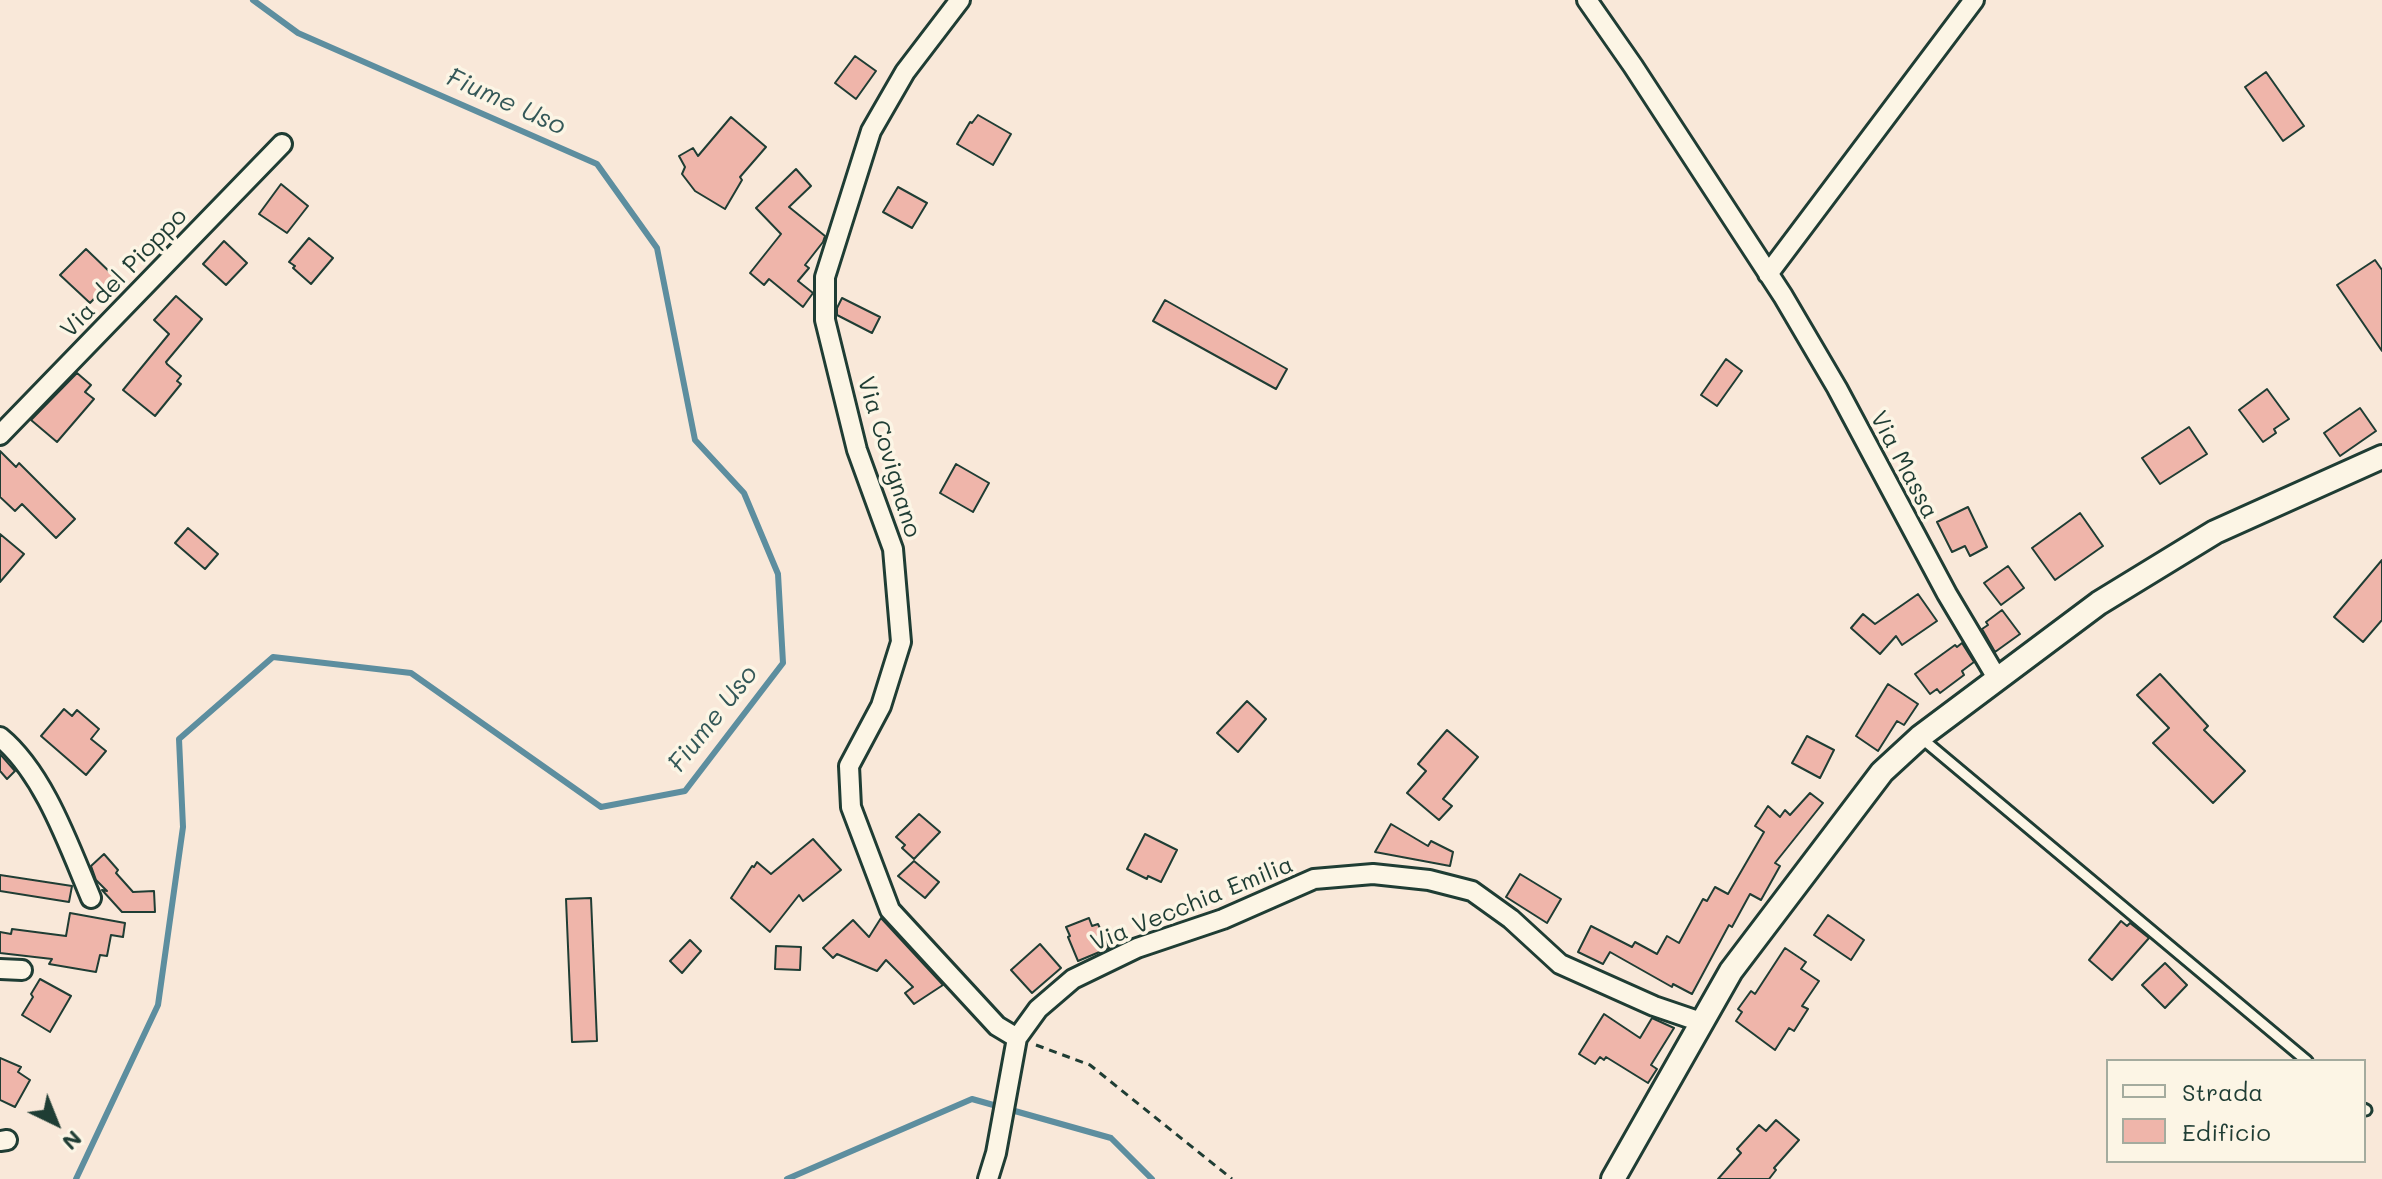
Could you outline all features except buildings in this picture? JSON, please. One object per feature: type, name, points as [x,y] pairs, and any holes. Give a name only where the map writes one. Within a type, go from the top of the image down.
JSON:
[{"type":"street","name":"Via Covignano","points":[[960,0],[905,72],[871,131],[825,277],[825,320],[857,450],[893,549],[901,642],[881,706],[849,766],[851,807],[890,910],[997,1026],[1017,1038]]},
{"type":"street","name":"Via Massa","points":[[1587,0],[1768,274],[1837,388],[1910,528],[1997,678]]},
{"type":"street","points":[[1768,274],[1974,0]]},
{"type":"street","name":"Via del Pioppo","points":[[0,435],[282,144]]},
{"type":"street","points":[[1613,1179],[1731,971],[1882,772],[1920,737],[2099,603],[2215,532],[2382,457]]},
{"type":"street","points":[[0,737],[10,745],[45,795],[91,898]]},
{"type":"street","name":"Via Vecchia Emilia","points":[[988,1179],[996,1153],[1017,1038],[1038,1009],[1073,979],[1137,948],[1223,919],[1314,879],[1373,874],[1429,880],[1472,891],[1511,919],[1560,964],[1654,1006],[1701,1022]]},
{"type":"street","points":[[0,969],[22,970]]},
{"type":"lane","points":[[1920,737],[2305,1059]]},
{"type":"path","points":[[1017,1038],[1090,1065],[1232,1179]]},
{"type":"waterway","name":"Fiume Uso","points":[[76,1179],[158,1005],[183,827],[179,739],[273,657],[411,673],[601,807],[685,791],[783,663],[778,574],[744,493],[695,440],[657,248],[597,164],[298,33],[253,0]]},
{"type":"waterway","name":"Fiume Uso","points":[[787,1179],[972,1099],[1111,1138],[1152,1179]]}]
